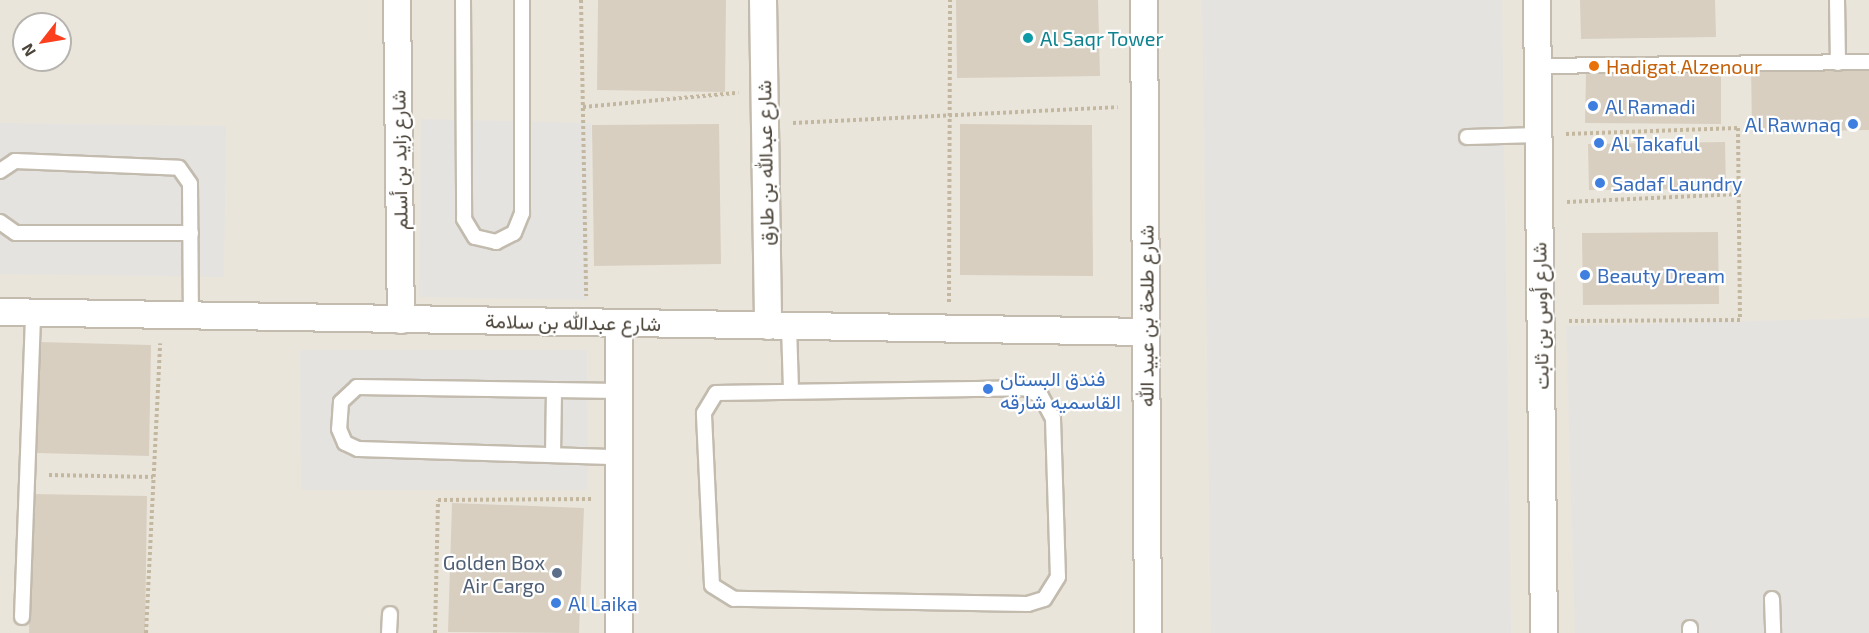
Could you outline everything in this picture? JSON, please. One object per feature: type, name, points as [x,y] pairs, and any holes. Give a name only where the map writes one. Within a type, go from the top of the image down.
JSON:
[{"type":"street","name":"شارع زايد بن أسلم","points":[[398,0],[401,320]]},
{"type":"street","name":"شارع عبدالله بن طارق","points":[[763,0],[765,124],[778,326]]},
{"type":"street","name":"شارع طلحة بن عبيد الله","points":[[1144,0],[1148,633]]},
{"type":"street","name":"شارع أوس بن ثابت","points":[[1537,0],[1544,633]]},
{"type":"street","name":"شارع عبدالله بن سلامة","points":[[0,312],[1146,332]]},
{"type":"street","points":[[619,323],[619,633]]},
{"type":"lane","points":[[463,0],[464,219],[475,237],[496,242],[514,233],[522,213],[522,0]]},
{"type":"lane","points":[[1837,0],[1838,63]]},
{"type":"lane","points":[[1538,66],[1869,63]]},
{"type":"lane","points":[[1467,137],[1539,135]]},
{"type":"lane","points":[[0,171],[15,161],[173,165],[190,184],[190,316]]},
{"type":"lane","points":[[0,222],[16,233],[190,233]]},
{"type":"lane","points":[[21,617],[33,313]]},
{"type":"lane","points":[[778,326],[791,390]]},
{"type":"lane","points":[[619,391],[357,387],[341,402],[339,429],[345,443],[358,448],[619,457]]},
{"type":"lane","points":[[1025,388],[1041,396],[1053,419],[1058,577],[1051,593],[1028,604],[735,599],[717,593],[709,577],[706,405],[724,391],[791,390],[1025,388]]},
{"type":"lane","points":[[553,456],[554,390]]},
{"type":"lane","points":[[1772,599],[1773,633]]},
{"type":"lane","points":[[389,633],[390,614]]},
{"type":"path","points":[[581,0],[586,322]]},
{"type":"path","points":[[948,329],[950,0]]},
{"type":"path","points":[[583,107],[764,91]]},
{"type":"path","points":[[765,124],[1145,105]]},
{"type":"path","points":[[1539,135],[1738,128],[1739,194],[1740,320],[1541,321]]},
{"type":"path","points":[[1539,203],[1739,194]]},
{"type":"path","points":[[146,633],[161,315]]},
{"type":"path","points":[[27,474],[153,477]]},
{"type":"path","points":[[435,633],[438,500],[619,499]]},
{"type":"shaded area","points":[[0,0],[1869,0],[1869,633],[0,633]]},
{"type":"shaded area","points":[[1202,0],[1502,0],[1511,633],[1211,633]]},
{"type":"shaded area","points":[[421,119],[591,123],[588,300],[419,297]]},
{"type":"shaded area","points":[[0,123],[226,126],[224,277],[0,274]]},
{"type":"shaded area","points":[[1869,318],[1869,633],[1575,633],[1566,326]]},
{"type":"shaded area","points":[[300,350],[587,350],[588,490],[301,490]]},
{"type":"building","points":[[598,0],[726,0],[725,92],[597,90]]},
{"type":"building","name":"Al Saqr Tower","points":[[956,0],[1098,0],[1100,76],[957,78]]},
{"type":"building","points":[[1580,0],[1715,0],[1716,37],[1581,39]]},
{"type":"building","points":[[1869,65],[1869,130],[1752,132],[1751,67]]},
{"type":"building","points":[[1586,72],[1721,73],[1721,124],[1585,123]]},
{"type":"building","points":[[719,124],[721,264],[594,266],[592,125]]},
{"type":"building","points":[[960,124],[1092,125],[1093,276],[960,275]]},
{"type":"building","points":[[1725,142],[1726,189],[1589,190],[1588,144]]},
{"type":"building","points":[[1718,232],[1719,304],[1583,305],[1582,233]]},
{"type":"building","points":[[39,342],[151,345],[149,456],[37,453]]},
{"type":"building","points":[[32,494],[147,496],[145,633],[29,633]]},
{"type":"building","points":[[452,503],[584,508],[579,633],[448,632]]},
{"type":"place","name":"Al Saqr Tower","points":[[1028,38]]},
{"type":"place","name":"Hadigat Alzenour","points":[[1594,66]]},
{"type":"place","name":"Al Ramadi","points":[[1593,106]]},
{"type":"place","name":"Al Rawnaq","points":[[1853,124]]},
{"type":"place","name":"Al Takaful","points":[[1599,143]]},
{"type":"place","name":"Sadaf Laundry","points":[[1600,183]]},
{"type":"place","name":"Beauty Dream","points":[[1585,275]]},
{"type":"place","name":"فندق البستان القاسميه شارقه","points":[[988,389]]},
{"type":"place","name":"Golden Box Air Cargo","points":[[557,573]]},
{"type":"place","name":"Al Laika","points":[[556,603]]}]
